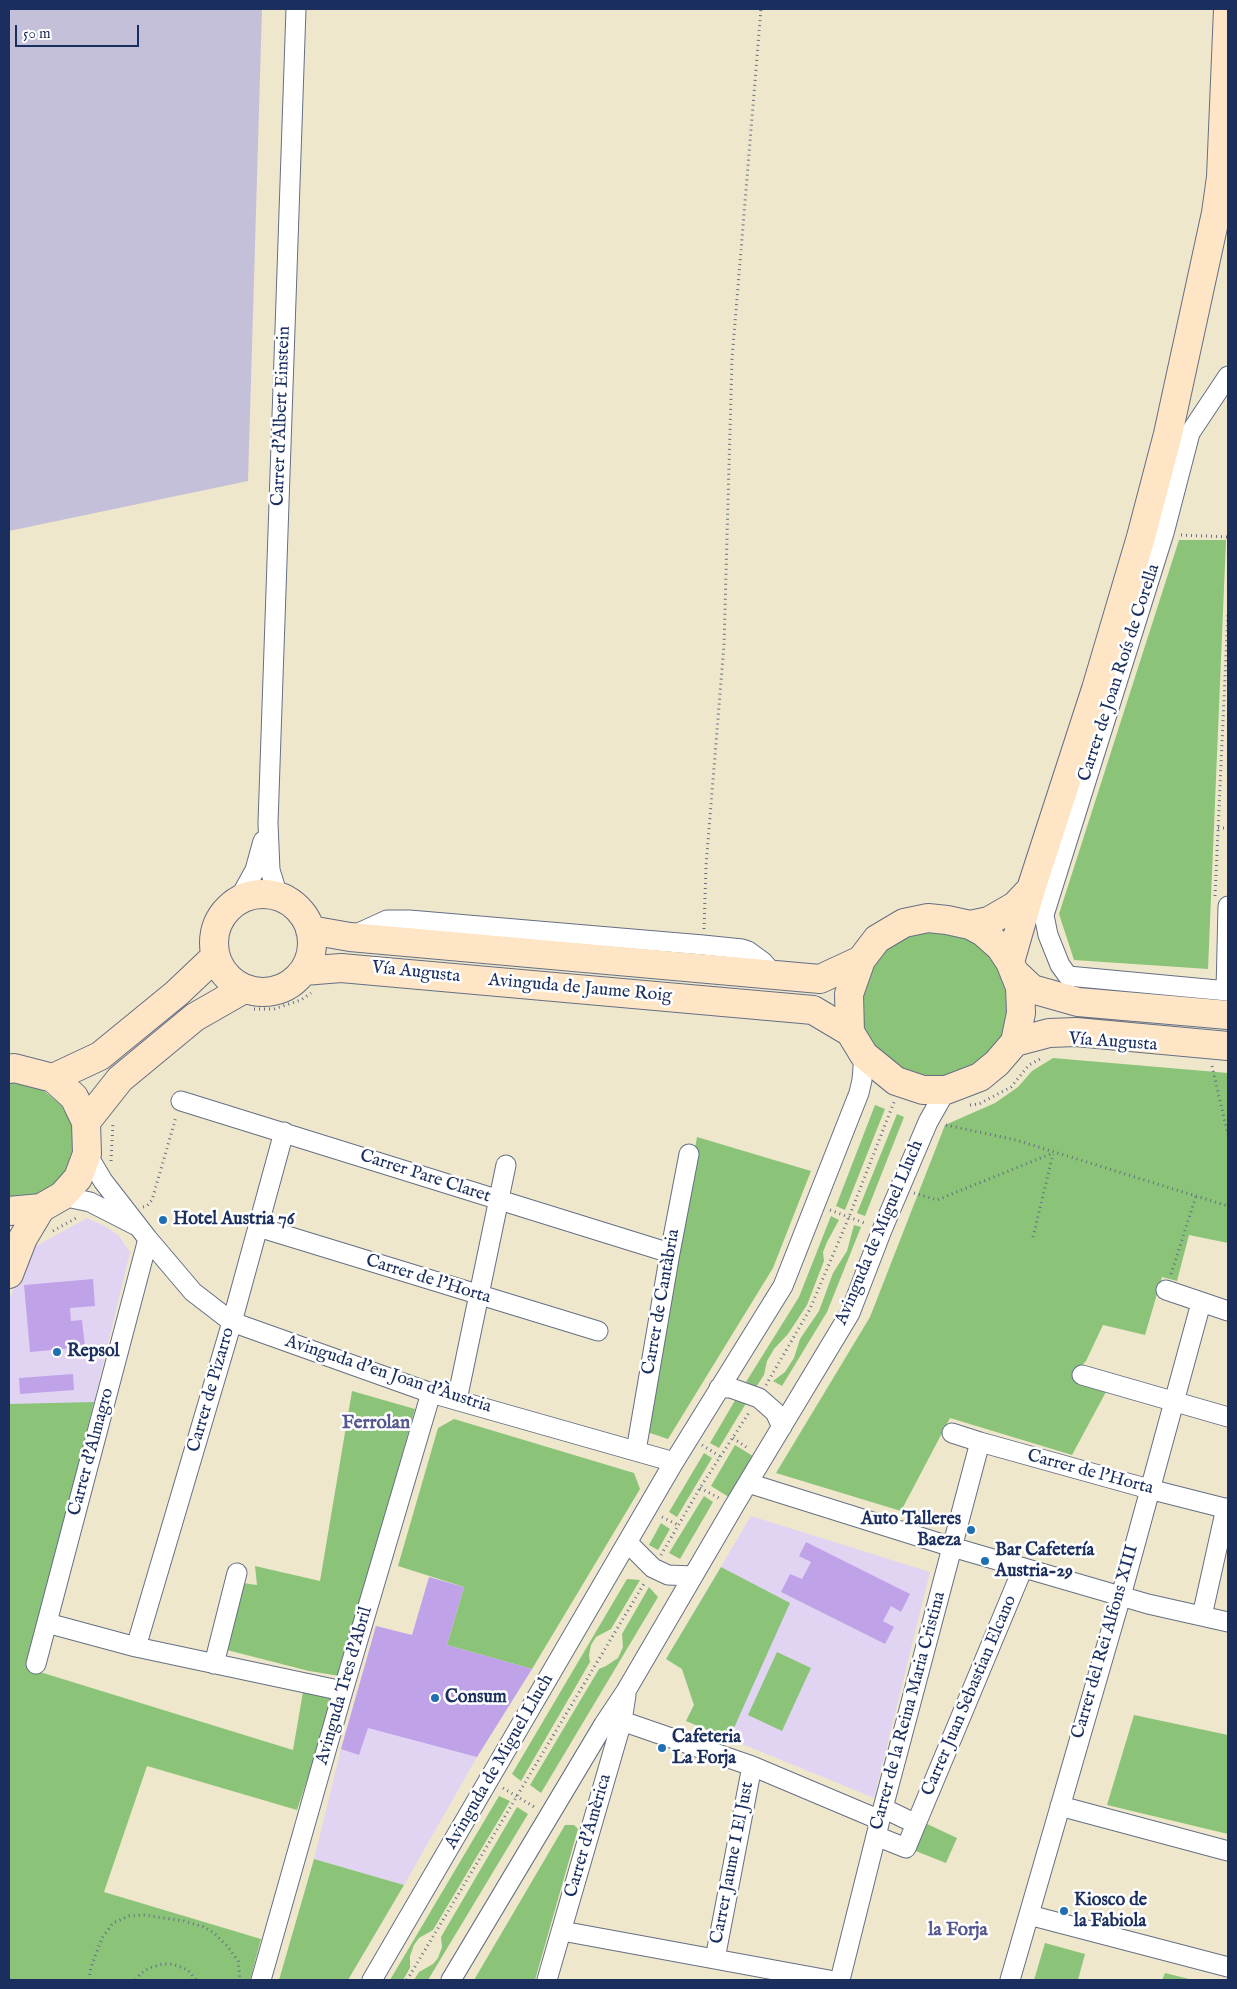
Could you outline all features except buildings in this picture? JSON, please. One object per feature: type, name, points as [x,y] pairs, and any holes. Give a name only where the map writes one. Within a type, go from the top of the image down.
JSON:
[{"type":"main road","points":[[1227,999],[1078,1002],[1032,990],[1012,967],[1000,948],[983,932],[970,925],[928,918],[904,923],[877,940],[862,960],[849,994],[857,1044],[896,1081],[923,1090],[946,1090],[980,1077],[997,1063],[1015,1042],[1020,1004],[1020,987],[1012,967],[1031,889],[1099,680],[1142,537],[1168,434],[1216,213],[1221,177],[1228,9]]},
{"type":"main road","points":[[970,925],[989,920],[1015,906],[1031,889]]},
{"type":"main road","points":[[86,1122],[120,1079],[195,1016],[309,981],[312,951],[310,930],[298,909],[278,896],[258,894],[239,899],[223,914],[214,935],[215,957],[226,977],[246,999]]},
{"type":"main road","name":"Avinguda de Jaume Roig","points":[[310,930],[350,937],[820,979],[862,960]]},
{"type":"main road","points":[[53,1078],[100,1056],[176,993],[215,957]]},
{"type":"main road","name":"Avinguda de Jaume Roig","points":[[309,981],[341,968],[813,1010],[857,1044]]},
{"type":"main road","points":[[1015,1042],[1049,1033],[1076,1032],[1220,1058]]},
{"type":"main road","points":[[9,1274],[23,1238],[52,1202],[78,1178],[87,1154],[86,1122],[74,1097],[53,1078],[10,1067]]},
{"type":"main road","points":[[9,1212],[52,1202]]},
{"type":"street","name":"Carrer d'Albert Einstein","points":[[278,896],[270,870],[268,823],[296,9]]},
{"type":"street","name":"Carrer de Joan Roís de Corella","points":[[1227,999],[1068,976],[1060,965],[1048,935],[1044,915],[1164,533],[1190,432],[1228,376]]},
{"type":"street","name":"Carrer d'Albert Einstein","points":[[239,899],[255,870],[268,823]]},
{"type":"street","points":[[1221,906],[1227,999]]},
{"type":"street","points":[[350,937],[387,920],[408,920],[703,945],[748,951],[763,962],[774,975]]},
{"type":"street","name":"Avinguda de Miguel Lluch","points":[[372,1980],[674,1462],[783,1286],[859,1093],[862,1080],[857,1044]]},
{"type":"street","name":"Avinguda de Miguel Lluch","points":[[626,1691],[850,1313],[899,1189],[928,1122],[946,1090]]},
{"type":"street","name":"Carrer Pare Claret","points":[[181,1101],[670,1253]]},
{"type":"street","name":"Carrer de Pizarro","points":[[136,1647],[232,1322],[284,1132]]},
{"type":"street","name":"Avinguda d'en Joan d'Àustria","points":[[87,1154],[104,1181],[143,1233],[193,1292],[232,1322],[457,1400],[674,1462]]},
{"type":"street","name":"Carrer de Cantàbria","points":[[636,1451],[689,1154]]},
{"type":"street","points":[[457,1400],[506,1165]]},
{"type":"street","name":"Avinguda d'en Joan d'Àustria","points":[[52,1202],[90,1202],[143,1233]]},
{"type":"street","name":"Carrer de l'Horta","points":[[258,1227],[598,1331]]},
{"type":"street","name":"Carrer d'Almagro","points":[[36,1664],[143,1233]]},
{"type":"street","points":[[1166,1290],[1228,1311]]},
{"type":"street","name":"Carrer del Rei Alfons XIII","points":[[1010,1980],[1121,1596],[1201,1303]]},
{"type":"street","points":[[1082,1375],[1228,1417]]},
{"type":"street","points":[[719,1388],[731,1388],[759,1398],[775,1412],[782,1427]]},
{"type":"street","name":"Avinguda Tres d'Abril","points":[[262,1980],[343,1691],[432,1392]]},
{"type":"street","name":"Carrer de l'Horta","points":[[952,1433],[1149,1489],[1227,1509]]},
{"type":"street","name":"Carrer de la Reina Maria Cristina","points":[[840,1980],[980,1442]]},
{"type":"street","points":[[748,1483],[1023,1568],[1121,1596],[1228,1622]]},
{"type":"street","points":[[1202,1616],[1227,1509]]},
{"type":"street","points":[[628,1543],[653,1568],[668,1575],[693,1576]]},
{"type":"street","name":"Carrer Juan Sebastian Elcano","points":[[880,1821],[906,1848],[1023,1568]]},
{"type":"street","points":[[214,1664],[238,1573]]},
{"type":"street","points":[[47,1622],[136,1647],[343,1691]]},
{"type":"street","name":"Carrer d'Amèrica","points":[[547,1980],[562,1931],[613,1722],[626,1691]]},
{"type":"street","points":[[451,1980],[613,1722],[752,1766],[880,1821],[916,1824]]},
{"type":"street","name":"Carrer Jaume I El Just","points":[[715,1959],[752,1766]]},
{"type":"street","points":[[1060,1806],[1228,1850]]},
{"type":"street","points":[[1029,1915],[1228,1967]]},
{"type":"street","points":[[562,1931],[829,1980]]},
{"type":"path","points":[[703,945],[706,866],[724,646],[732,359],[761,9]]},
{"type":"path","points":[[1175,535],[1228,537]]},
{"type":"path","points":[[1221,906],[1218,828],[1228,612]]},
{"type":"path","points":[[1218,828],[1228,828]]},
{"type":"path","points":[[246,999],[274,1009],[301,1000],[309,981]]},
{"type":"path","name":"Vía Augusta","points":[[969,1105],[979,1104],[1010,1087],[1030,1065],[1044,1056]]},
{"type":"path","points":[[1220,1058],[1228,1135]]},
{"type":"path","points":[[888,1098],[901,1104]]},
{"type":"path","points":[[140,1207],[147,1206],[152,1200],[181,1101]]},
{"type":"path","points":[[407,1980],[700,1488],[759,1398],[810,1308],[849,1217],[894,1102]]},
{"type":"path","points":[[104,1181],[110,1170],[114,1140],[113,1122]]},
{"type":"path","points":[[928,1122],[1016,1140],[1228,1206]]},
{"type":"path","points":[[899,1189],[937,1200],[1053,1153]]},
{"type":"path","points":[[1033,1237],[1053,1153]]},
{"type":"path","points":[[1166,1290],[1196,1196]]},
{"type":"path","points":[[23,1238],[41,1238],[82,1215],[90,1202]]},
{"type":"path","points":[[816,1204],[882,1230]]},
{"type":"path","points":[[500,1786],[537,1808]]},
{"type":"path","points":[[88,1980],[102,1938],[113,1923],[129,1916],[144,1916],[184,1921],[204,1927],[214,1933],[228,1947],[238,1961],[240,1980]]},
{"type":"path","points":[[136,1980],[140,1974],[149,1968],[162,1964],[173,1964],[188,1970],[196,1980]]},
{"type":"shaded area","points":[[9,9],[262,9],[248,481],[9,531]]},
{"type":"shaded area","name":"Repsol","points":[[87,1218],[105,1226],[119,1236],[130,1252],[94,1402],[9,1406],[9,1301],[27,1251]]},
{"type":"shaded area","points":[[751,1516],[930,1572],[874,1798],[686,1721],[694,1705],[682,1669],[666,1659]]},
{"type":"shaded area","points":[[376,1626],[532,1669],[477,1757],[404,1885],[314,1859],[341,1749]]},
{"type":"green space","points":[[1179,540],[1226,540],[1208,969],[1074,960],[1059,914]]},
{"type":"green space","points":[[935,930],[963,936],[987,952],[1003,976],[1009,1004],[1003,1032],[987,1056],[963,1072],[935,1078],[907,1072],[883,1056],[867,1032],[861,1004],[867,976],[883,952],[907,936]]},
{"type":"green space","points":[[1053,1058],[1228,1073],[1228,1243],[1189,1235],[1177,1281],[1162,1277],[1145,1335],[1103,1325],[1086,1361],[1072,1377],[1107,1390],[1072,1455],[950,1418],[901,1511],[776,1473],[870,1317],[945,1125],[995,1103],[1018,1087],[1032,1071]]},
{"type":"green space","points":[[9,1083],[25,1083],[44,1091],[61,1105],[71,1123],[75,1143],[72,1162],[63,1179],[50,1193],[9,1205]]},
{"type":"green space","points":[[875,1105],[885,1109],[845,1210],[836,1206]]},
{"type":"green space","points":[[897,1114],[904,1117],[865,1216],[857,1213]]},
{"type":"green space","points":[[697,1137],[811,1171],[773,1268],[668,1439],[647,1432]]},
{"type":"green space","points":[[831,1216],[839,1220],[823,1252],[824,1261],[807,1305],[788,1334],[774,1349],[767,1361],[764,1375],[756,1387],[746,1382],[799,1297]]},
{"type":"green space","points":[[854,1225],[861,1227],[827,1312],[782,1386],[773,1381],[785,1372],[794,1358],[800,1339],[819,1311],[833,1273],[847,1251]]},
{"type":"green space","points":[[352,1391],[415,1409],[340,1676],[309,1671],[227,1650],[243,1583],[257,1585],[255,1566],[320,1581]]},
{"type":"green space","points":[[737,1397],[748,1400],[719,1448],[710,1443]]},
{"type":"green space","points":[[94,1402],[27,1668],[293,1750],[303,1692],[335,1697],[297,1810],[147,1766],[104,1892],[261,1939],[250,1980],[9,1979],[9,1404]]},
{"type":"green space","points":[[454,1419],[634,1473],[640,1489],[532,1669],[447,1645],[464,1587],[398,1566],[438,1428]]},
{"type":"green space","points":[[735,1445],[756,1458],[732,1499],[711,1486]]},
{"type":"green space","points":[[704,1453],[712,1458],[677,1517],[669,1512]]},
{"type":"green space","points":[[704,1496],[713,1502],[680,1559],[669,1553]]},
{"type":"green space","points":[[661,1523],[670,1529],[658,1550],[649,1545]]},
{"type":"green space","points":[[721,1567],[790,1603],[729,1739],[686,1721],[694,1705],[682,1669],[666,1659]]},
{"type":"green space","points":[[627,1579],[640,1580],[611,1629],[596,1637],[591,1645],[590,1662],[521,1781],[512,1774]]},
{"type":"green space","points":[[649,1587],[658,1597],[541,1793],[530,1785],[599,1669],[618,1658],[623,1647],[622,1634]]},
{"type":"green space","points":[[777,1652],[811,1668],[782,1731],[748,1715]]},
{"type":"green space","points":[[1134,1715],[1228,1735],[1228,1834],[1107,1805]]},
{"type":"green space","points":[[499,1796],[510,1801],[433,1930],[419,1938],[414,1945],[410,1956],[410,1968],[403,1980],[390,1980]]},
{"type":"green space","points":[[517,1807],[528,1814],[428,1980],[414,1980],[419,1972],[433,1964],[438,1958],[442,1947],[441,1937]]},
{"type":"green space","points":[[925,1823],[957,1838],[946,1863],[913,1850]]},
{"type":"green space","points":[[565,1825],[574,1825],[578,1829],[535,1980],[474,1980]]},
{"type":"green space","points":[[314,1859],[404,1885],[348,1980],[279,1980]]},
{"type":"green space","points":[[1045,1943],[1085,1954],[1078,1980],[1034,1980]]},
{"type":"green space","points":[[1165,1973],[1193,1980],[1162,1980]]},
{"type":"place","name":"Hotel Austria 76","points":[[163,1220]]},
{"type":"place","name":"Repsol","points":[[57,1352]]},
{"type":"place","name":"Auto Talleres Baeza","points":[[971,1530]]},
{"type":"place","name":"Bar Cafetería Austria-29","points":[[985,1561]]},
{"type":"place","name":"Consum","points":[[435,1698]]},
{"type":"place","name":"Cafeteria La Forja","points":[[662,1748]]},
{"type":"place","name":"Kiosco de la Fabiola","points":[[1064,1911]]},
{"type":"district","name":"Ferrolan","points":[[376,1424]]},
{"type":"district","name":"la Forja","points":[[958,1931]]}]
